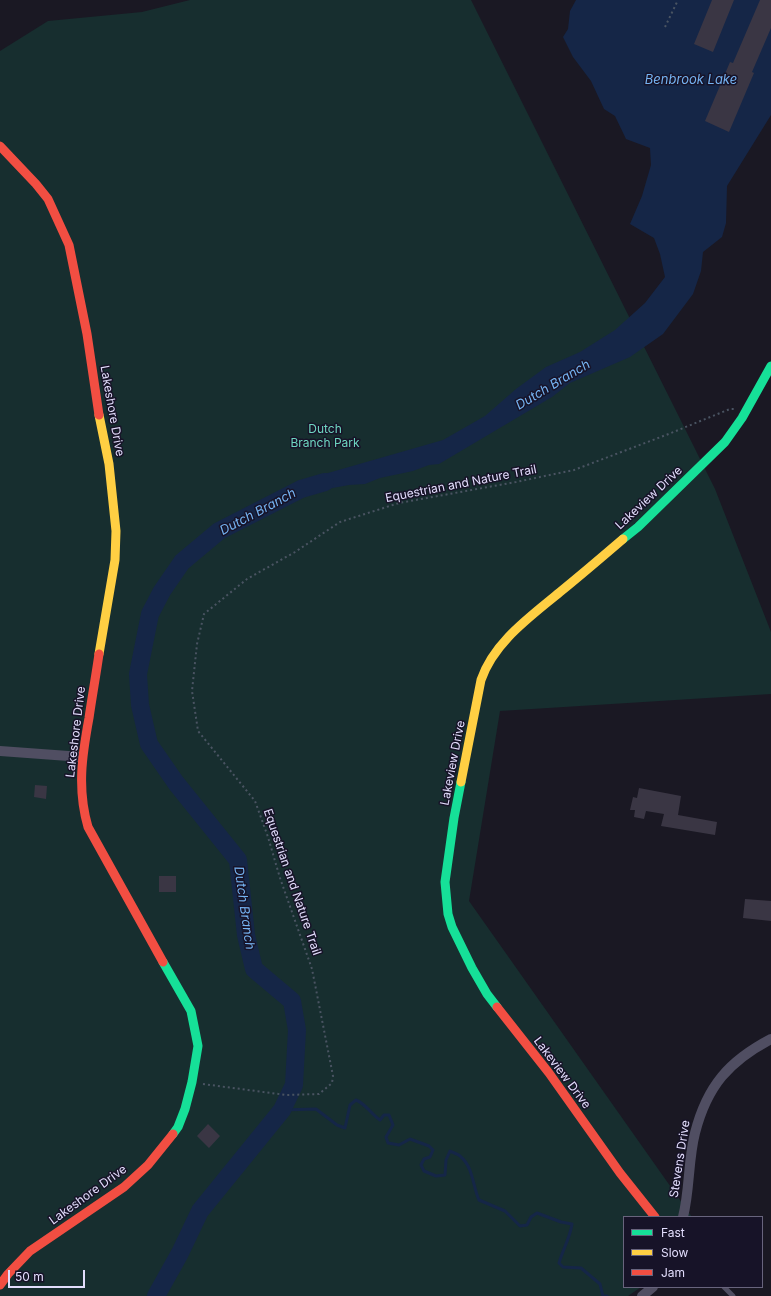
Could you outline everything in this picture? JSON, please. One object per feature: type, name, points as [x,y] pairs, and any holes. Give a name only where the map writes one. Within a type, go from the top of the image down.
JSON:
[{"type":"street","name":"Lakeshore Drive","points":[[0,146],[48,199],[69,245],[87,334],[97,405],[109,464],[116,531],[115,560],[82,756],[81,798],[83,810],[88,827],[191,1011],[198,1046],[192,1082],[185,1109],[178,1127],[148,1165],[124,1187],[30,1251],[8,1274],[0,1285]]},
{"type":"street","name":"Lakeview Drive","points":[[654,1216],[620,1173],[549,1073],[487,994],[472,968],[452,927],[448,914],[445,882],[454,818],[481,680],[485,668],[494,654],[518,626],[638,527],[724,442],[746,411],[771,366]]},
{"type":"street","points":[[0,751],[82,756]]},
{"type":"street","name":"Stevens Drive","points":[[683,1216],[695,1133],[705,1102],[715,1084],[739,1060],[752,1049],[771,1040]]},
{"type":"street","points":[[642,1296],[652,1288]]},
{"type":"lane","points":[[725,1288],[733,1296]]},
{"type":"path","points":[[665,28],[678,0]]},
{"type":"path","name":"Equestrian and Nature Trail","points":[[192,1082],[286,1095],[319,1094],[332,1083],[333,1076],[312,969],[255,801],[198,731],[192,692],[197,644],[204,614],[247,579],[295,552],[340,522],[399,503],[574,470],[730,409],[746,411]]},
{"type":"green space","name":"Dutch Branch Park","points":[[190,0],[471,0],[715,489],[771,632],[771,694],[500,711],[469,901],[691,1216],[623,1216],[623,1288],[640,1288],[628,1296],[0,1296],[0,51],[48,21],[142,12]]},
{"type":"water","name":"Benbrook Lake","points":[[576,0],[771,0],[771,115],[727,186],[726,223],[722,237],[703,252],[701,271],[693,294],[663,334],[630,357],[570,383],[552,397],[439,464],[429,465],[413,471],[380,478],[365,484],[349,485],[311,492],[301,489],[301,482],[321,475],[443,440],[485,416],[516,389],[546,367],[580,352],[615,330],[645,303],[665,277],[660,254],[654,238],[630,224],[642,196],[651,165],[650,148],[626,139],[615,116],[604,109],[591,81],[573,57],[563,37],[568,29],[570,11]]},
{"type":"building","points":[[712,0],[734,0],[713,52],[694,44]]},
{"type":"building","points":[[760,0],[771,0],[771,28],[729,132],[705,121],[730,62],[733,63]]},
{"type":"building","points":[[35,785],[47,786],[46,799],[34,797]]},
{"type":"building","points":[[639,788],[681,796],[678,815],[717,822],[715,835],[661,826],[664,814],[646,811],[644,819],[634,817],[635,810],[630,810],[633,797],[637,798]]},
{"type":"building","points":[[159,876],[176,876],[176,892],[159,892]]},
{"type":"building","points":[[745,899],[771,901],[771,921],[743,918]]},
{"type":"building","points":[[208,1124],[220,1136],[209,1148],[197,1136]]},
{"type":"waterway","name":"Dutch Branch","points":[[156,1296],[180,1253],[200,1211],[282,1110],[294,1085],[297,1030],[292,1001],[254,969],[246,935],[238,860],[176,783],[149,744],[140,705],[138,674],[150,614],[162,591],[182,562],[219,531],[301,489],[325,482]]},
{"type":"waterway","points":[[282,1110],[316,1109],[337,1125],[345,1128],[350,1105],[356,1100],[363,1104],[380,1120],[384,1115],[389,1115],[393,1125],[386,1137],[388,1143],[399,1145],[410,1139],[429,1146],[433,1150],[430,1157],[424,1159],[421,1165],[424,1171],[436,1176],[445,1175],[446,1160],[450,1151],[460,1156],[468,1166],[479,1200],[505,1211],[520,1226],[527,1225],[531,1217],[537,1213],[561,1222],[572,1224],[570,1234],[559,1263],[563,1267],[581,1268],[600,1284],[603,1296],[607,1296]]},
{"type":"traffic: fast","points":[[623,539],[638,527],[725,442],[742,418],[771,366]]},
{"type":"traffic: fast","points":[[461,782],[454,818],[445,882],[448,914],[452,927],[472,968],[487,994],[497,1007]]},
{"type":"traffic: fast","points":[[163,962],[191,1011],[198,1046],[192,1082],[185,1109],[178,1127],[173,1134]]},
{"type":"traffic: slow","points":[[99,415],[109,464],[116,531],[115,560],[99,654]]},
{"type":"traffic: slow","points":[[461,782],[481,680],[487,666],[514,631],[623,539]]},
{"type":"traffic: jam","points":[[0,146],[48,199],[69,245],[87,334],[99,415]]},
{"type":"traffic: jam","points":[[99,654],[84,746],[82,786],[85,813],[88,827],[163,962]]},
{"type":"traffic: jam","points":[[497,1007],[549,1073],[620,1173],[654,1216]]},
{"type":"traffic: jam","points":[[0,1285],[8,1274],[30,1251],[124,1187],[148,1165],[173,1134]]}]
